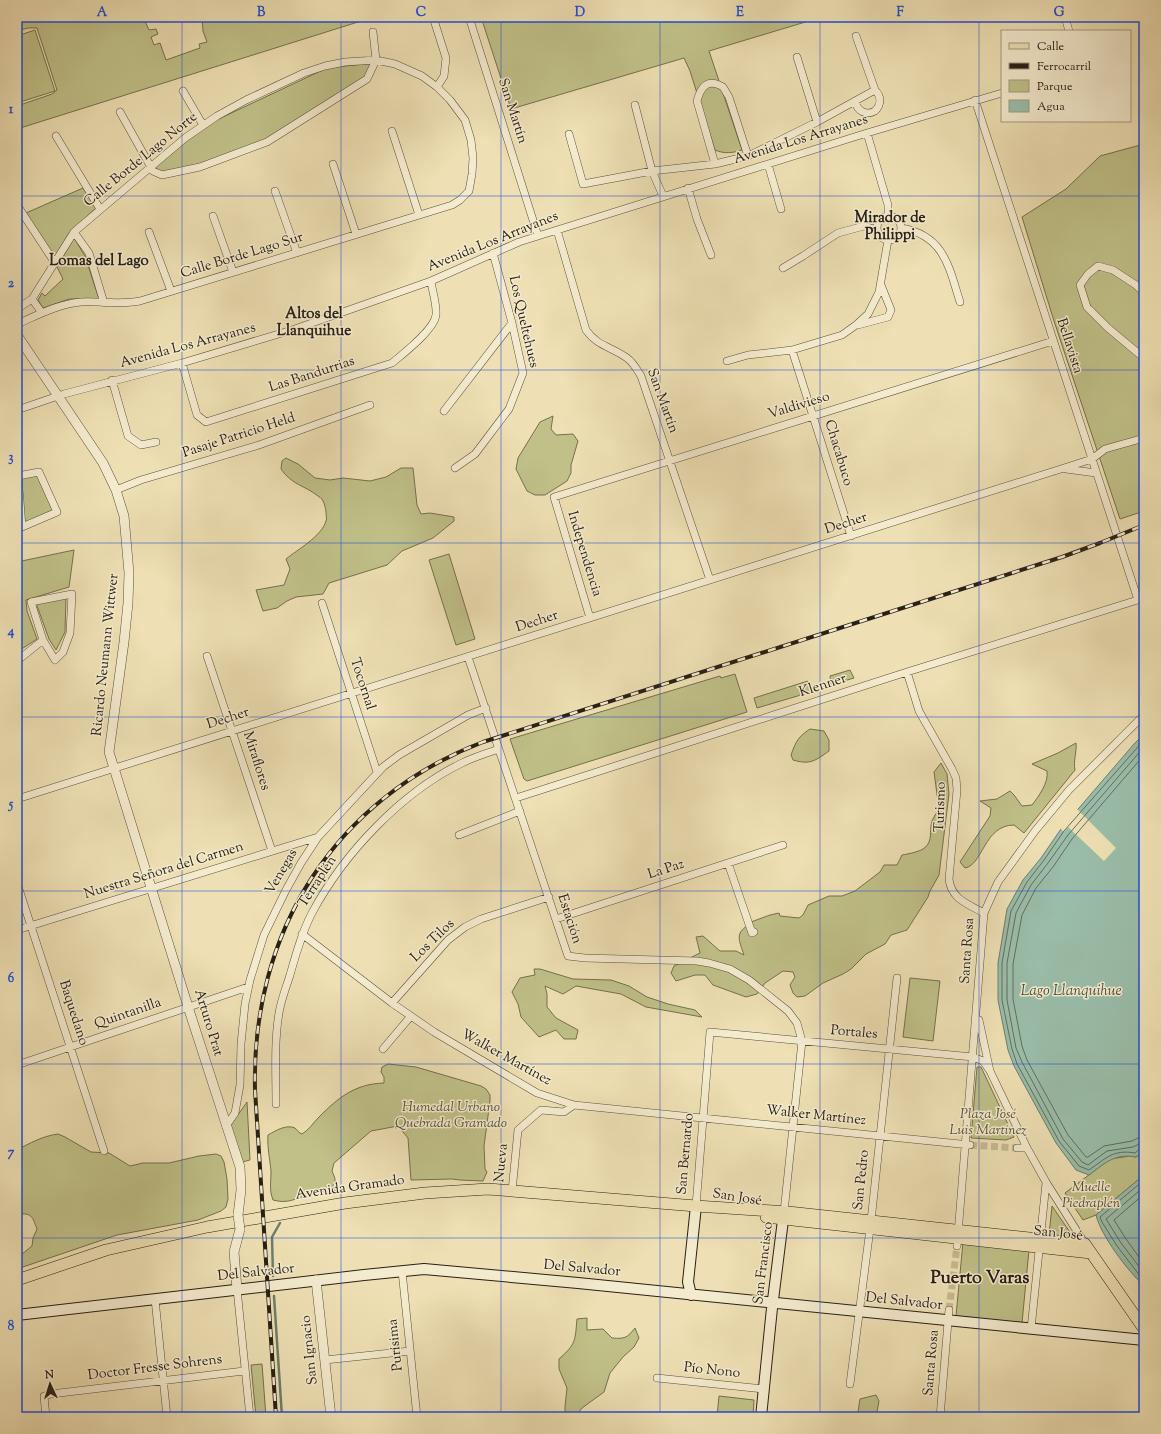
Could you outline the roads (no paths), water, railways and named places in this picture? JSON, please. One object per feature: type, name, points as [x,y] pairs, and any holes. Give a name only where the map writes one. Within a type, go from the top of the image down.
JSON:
[{"type":"main road","name":"Avenida Gramado","points":[[17,1280],[106,1250],[136,1242],[223,1224],[331,1205],[403,1196],[488,1189],[696,1206]]},
{"type":"main road","name":"San José","points":[[696,1206],[870,1225],[957,1238],[1040,1243],[1088,1248]]},
{"type":"main road","name":"San Bernardo","points":[[692,1294],[688,1287],[688,1278],[696,1206]]},
{"type":"main road","name":"San Francisco","points":[[761,1417],[784,1216]]},
{"type":"main road","points":[[1088,1248],[1144,1329]]},
{"type":"main road","name":"Del Salvador","points":[[17,1315],[156,1298],[424,1269],[578,1282],[860,1312],[949,1315],[1031,1329],[1144,1340]]},
{"type":"main road","points":[[673,1292],[680,1290],[688,1278]]},
{"type":"street","points":[[433,17],[446,58],[444,76],[437,87]]},
{"type":"street","name":"San Martín","points":[[469,17],[538,236]]},
{"type":"street","points":[[1065,17],[1069,30]]},
{"type":"street","points":[[120,112],[153,171],[162,175],[200,167],[267,142],[367,79],[376,60],[372,32]]},
{"type":"street","points":[[855,101],[860,111],[868,113],[875,111],[880,102],[856,36]]},
{"type":"street","points":[[797,57],[817,122]]},
{"type":"street","name":"Calle Borde Lago Norte","points":[[17,310],[32,299],[74,232],[167,152],[203,125],[246,100],[315,69],[340,63],[376,60],[409,69],[437,87],[465,120],[473,158],[469,191]]},
{"type":"street","points":[[715,164],[697,101],[700,90],[706,85],[713,83],[723,87],[729,97],[748,156]]},
{"type":"street","points":[[569,134],[583,184],[652,171],[715,164],[748,156],[817,122],[875,90]]},
{"type":"street","points":[[183,91],[203,125]]},
{"type":"street","name":"Avenida Los Arrayanes","points":[[17,410],[112,380],[182,363],[292,330],[431,280],[493,253],[538,236],[867,132],[1001,92]]},
{"type":"street","name":"Bellavista","points":[[975,100],[1096,473],[1141,599]]},
{"type":"street","points":[[635,105],[652,171],[663,196]]},
{"type":"street","points":[[392,131],[419,215]]},
{"type":"street","points":[[867,132],[888,205],[888,216]]},
{"type":"street","points":[[56,136],[100,209]]},
{"type":"street","points":[[333,164],[356,234]]},
{"type":"street","points":[[768,164],[781,209]]},
{"type":"street","points":[[688,188],[697,219],[711,255]]},
{"type":"street","points":[[275,191],[297,252]]},
{"type":"street","name":"Calle Borde Lago Sur","points":[[17,324],[42,313],[69,304],[87,302],[131,303],[456,203],[469,191]]},
{"type":"street","points":[[17,205],[55,263]]},
{"type":"street","points":[[213,216],[233,272]]},
{"type":"street","points":[[888,216],[892,216],[899,220],[901,228],[900,233],[893,240],[888,240],[879,236],[877,230],[878,222],[884,217],[888,216]]},
{"type":"street","points":[[783,268],[838,233],[864,226],[877,230]]},
{"type":"street","points":[[901,228],[921,234],[938,246],[950,267],[960,302]]},
{"type":"street","name":"San Martín","points":[[557,230],[586,330],[590,336],[602,345],[628,358],[634,364],[641,376],[710,580]]},
{"type":"street","points":[[74,232],[89,253],[104,303]]},
{"type":"street","points":[[150,232],[171,291]]},
{"type":"street","points":[[727,361],[748,355],[792,350],[842,335],[856,325],[872,307],[881,284],[888,240]]},
{"type":"street","name":"Los Queltehues","points":[[455,468],[475,454],[510,409],[523,373],[512,323],[493,253]]},
{"type":"street","points":[[1144,293],[1136,285],[1113,270],[1098,266],[1088,274],[1080,285],[1087,307],[1108,328],[1144,358]]},
{"type":"street","name":"Las Bandurrias","points":[[182,363],[197,415],[206,422],[392,363],[404,353],[432,324],[436,315],[431,280]]},
{"type":"street","points":[[856,325],[888,317],[890,310],[881,284]]},
{"type":"street","points":[[32,299],[42,313]]},
{"type":"street","points":[[444,411],[512,323]]},
{"type":"street","name":"Ricardo Neumann Wittwer","points":[[17,335],[103,463],[116,490],[124,516],[129,573],[124,642],[109,752],[114,769]]},
{"type":"street","name":"Valdivieso","points":[[554,497],[1053,341]]},
{"type":"street","name":"Chacabuco","points":[[792,350],[851,536]]},
{"type":"street","points":[[112,380],[128,436],[141,445],[156,442]]},
{"type":"street","name":"Pasaje Patricio Held","points":[[116,490],[141,480],[259,445],[370,405]]},
{"type":"street","name":"Decher","points":[[17,799],[1064,468],[1092,459],[1105,448],[1144,438]]},
{"type":"street","name":"Decher","points":[[1064,468],[1096,473]]},
{"type":"street","points":[[39,472],[57,512],[22,527],[18,476],[39,472]]},
{"type":"street","name":"Independencia","points":[[554,497],[590,618]]},
{"type":"street","points":[[72,594],[70,633],[63,652],[55,660],[43,640],[31,602],[72,594]]},
{"type":"street","name":"Klenner","points":[[516,798],[907,672],[1141,599]]},
{"type":"street","name":"Tocornal","points":[[322,603],[378,772]]},
{"type":"street","points":[[17,661],[43,640]]},
{"type":"street","name":"Miraflores","points":[[207,656],[272,851]]},
{"type":"street","name":"Estación","points":[[468,657],[568,956],[586,958],[697,961],[709,962],[730,969],[749,980],[788,1011],[797,1023],[802,1041]]},
{"type":"street","name":"Turismo","points":[[907,672],[920,711],[956,778],[957,790],[949,879],[951,887],[958,898],[984,913]]},
{"type":"street","name":"Venegas","points":[[226,1126],[235,1113],[240,1085],[241,1044],[248,987],[258,952],[264,935],[290,883],[318,837],[378,772],[399,755],[468,715],[486,708]]},
{"type":"street","name":"Santa Rosa","points":[[957,1238],[968,1145],[972,1057],[984,913],[998,882],[1035,831],[1069,790],[1144,715]]},
{"type":"street","name":"Terraplén","points":[[276,1104],[276,1040],[279,1013],[302,934],[313,912],[334,878],[367,836],[402,803],[434,779],[452,768],[472,758],[499,749]]},
{"type":"street","name":"Arturo Prat","points":[[114,769],[240,1168],[241,1190],[238,1215],[240,1229],[234,1252],[237,1290]]},
{"type":"street","points":[[459,835],[520,811]]},
{"type":"street","name":"Nuestra Señora del Carmen","points":[[17,930],[318,837]]},
{"type":"street","name":"La Paz","points":[[556,919],[783,845]]},
{"type":"street","points":[[728,863],[752,933],[754,932]]},
{"type":"street","name":"Baquedano","points":[[17,883],[104,1151]]},
{"type":"street","name":"Los Tilos","points":[[392,1003],[448,940],[465,927],[481,919],[549,897]]},
{"type":"street","name":"Walker Martínez","points":[[302,934],[392,1003],[434,1032],[537,1093],[574,1105],[793,1126],[968,1145]]},
{"type":"street","name":"San Pedro","points":[[850,1384],[860,1312],[897,978]]},
{"type":"street","name":"Quintanilla","points":[[17,1065],[248,987]]},
{"type":"street","points":[[977,1004],[980,1027],[990,1071],[1027,1148],[1046,1182],[1088,1248]]},
{"type":"street","points":[[383,1049],[411,1016]]},
{"type":"street","name":"Portales","points":[[710,1032],[972,1057],[983,1061],[990,1071]]},
{"type":"street","name":"San Bernardo","points":[[696,1206],[710,1032]]},
{"type":"street","name":"San Francisco","points":[[784,1216],[802,1041]]},
{"type":"street","name":"Nueva","points":[[512,1191],[518,1130],[541,1110],[564,1112],[574,1105]]},
{"type":"street","points":[[1017,1148],[1027,1148]]},
{"type":"street","points":[[1031,1329],[1046,1182]]},
{"type":"street","name":"Purísima","points":[[402,1271],[417,1417]]},
{"type":"street","name":"San Ignacio","points":[[316,1280],[331,1417]]},
{"type":"street","points":[[237,1290],[244,1371],[250,1417]]},
{"type":"street","points":[[156,1298],[168,1417]]},
{"type":"street","name":"Santa Rosa","points":[[940,1417],[949,1315]]},
{"type":"street","points":[[325,1360],[410,1351]]},
{"type":"street","name":"Doctor Fresse Sohrens","points":[[46,1417],[44,1396],[51,1394],[244,1371]]},
{"type":"street","name":"Pío Nono","points":[[657,1378],[764,1389]]},
{"type":"water","name":"Lago Llanquihue","points":[[1144,734],[1144,1151],[1136,1157],[1122,1156],[1111,1160],[1089,1175],[1076,1170],[1056,1143],[1014,1066],[1008,1050],[998,1000],[998,963],[1007,909],[1023,880],[1041,858],[1061,829]]},
{"type":"water","points":[[1144,1175],[1144,1286],[1130,1272],[1109,1243],[1103,1233],[1096,1215]]},
{"type":"waterway","points":[[273,1276],[272,1237],[280,1223]]},
{"type":"waterway","points":[[274,1296],[282,1417]]},
{"type":"tunnel","points":[[970,1145],[1017,1148]]},
{"type":"tunnel","points":[[949,1310],[957,1246]]},
{"type":"railway","points":[[276,1417],[255,1090],[258,1032],[268,977],[286,925],[312,878],[344,835],[384,798],[430,767],[483,742],[1062,557],[1144,525]]},
{"type":"district","name":"Mirador de Philippi","points":[[890,226]]},
{"type":"district","name":"Lomas del Lago","points":[[99,261]]},
{"type":"district","name":"Altos del Llanquihue","points":[[314,322]]},
{"type":"district","name":"Puerto Varas","points":[[980,1279]]},
{"type":"park label","name":"Humedal Urbano Quebrada Gramado","points":[[451,1116]]},
{"type":"park label","name":"Plaza José Luis Martínez","points":[[988,1124]]},
{"type":"park label","name":"Muelle Piedraplén","points":[[1091,1196]]}]
